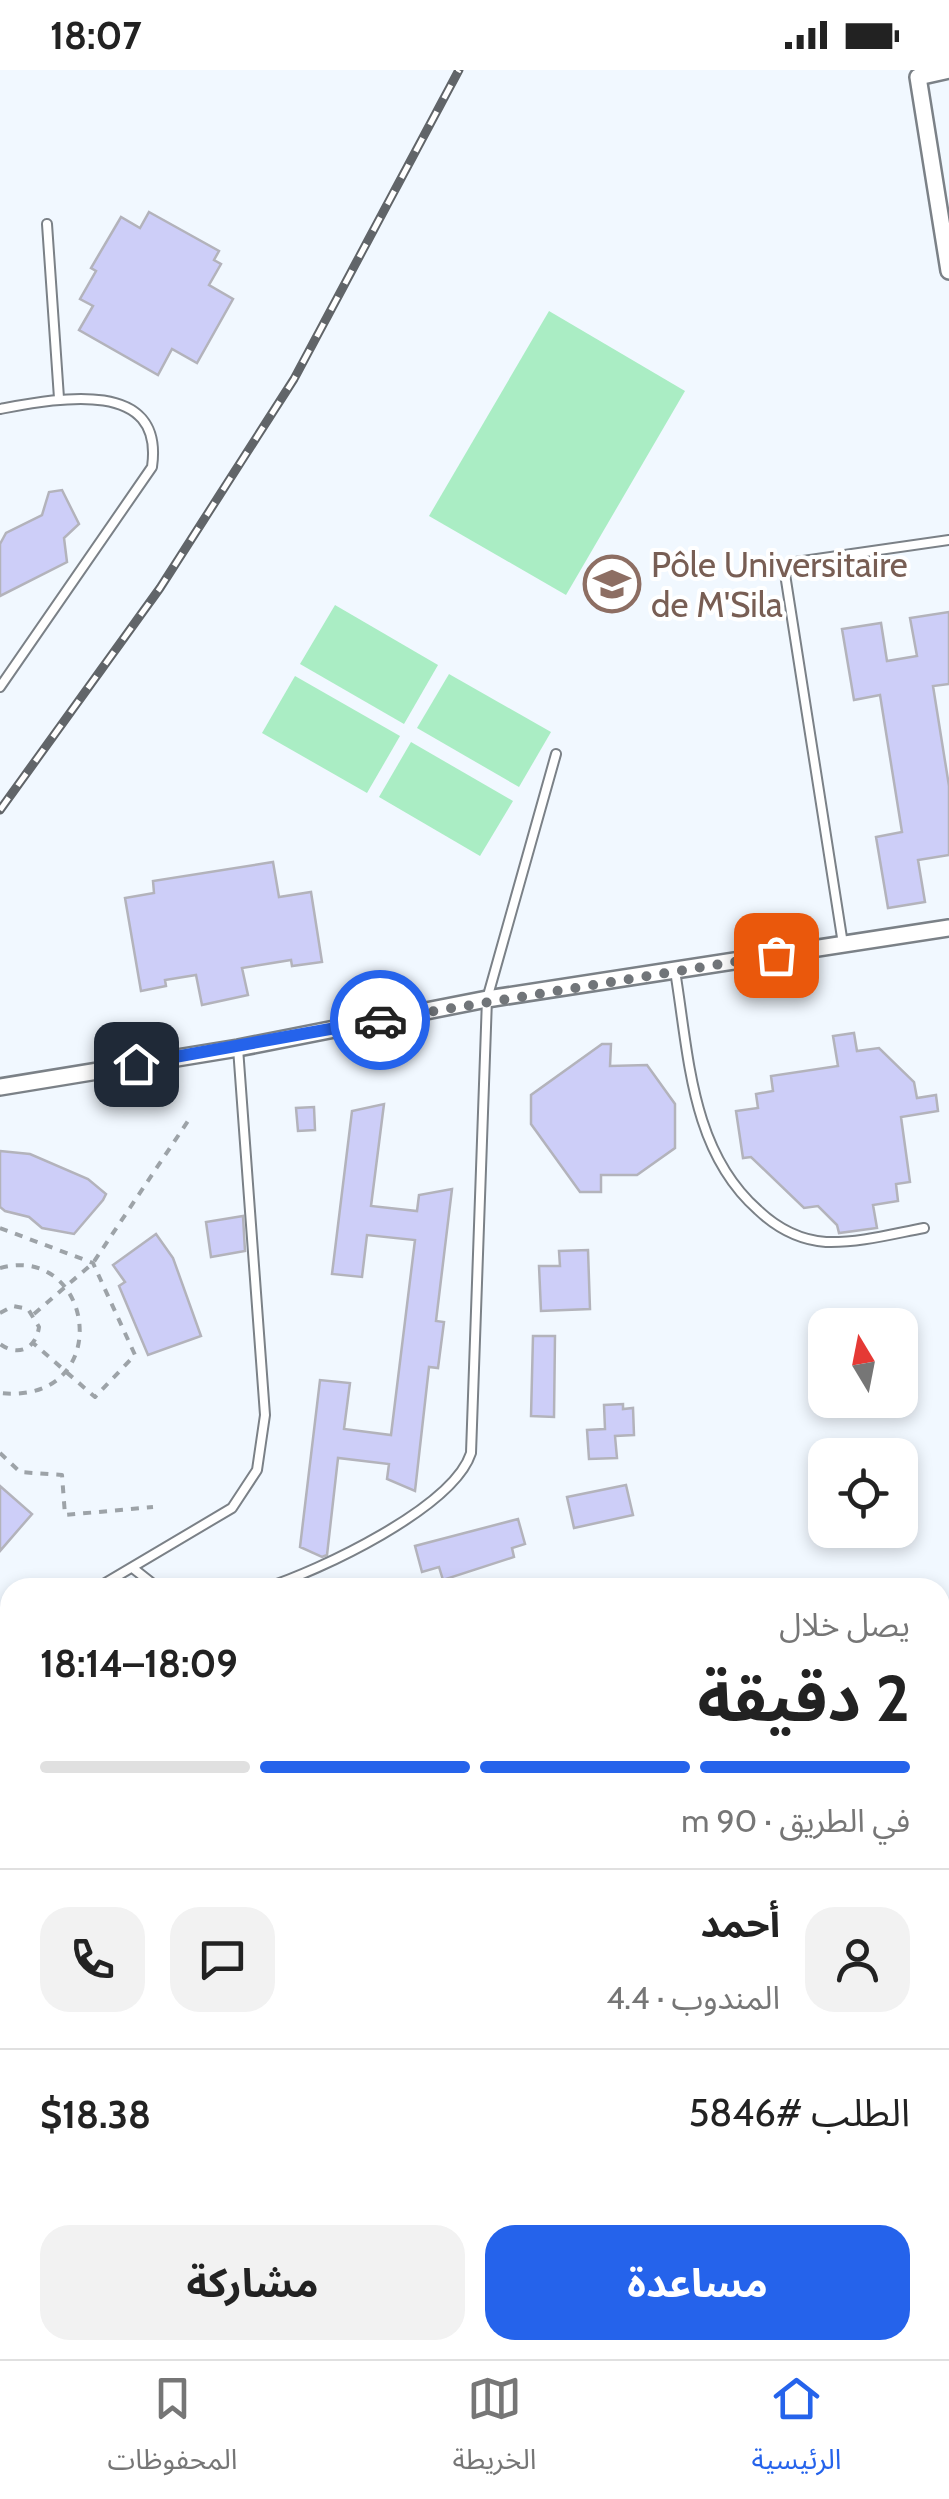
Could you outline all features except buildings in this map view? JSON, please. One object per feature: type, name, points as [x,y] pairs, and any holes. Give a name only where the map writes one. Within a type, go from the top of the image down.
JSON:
[{"type":"street","points":[[949,70],[917,74],[949,271]]},
{"type":"street","points":[[0,1086],[238,1048],[487,999],[949,928]]},
{"type":"lane","points":[[46,224],[59,398]]},
{"type":"lane","points":[[0,409],[59,398],[94,397],[124,406],[141,419],[155,447],[152,467],[0,687]]},
{"type":"lane","points":[[843,944],[784,574],[796,562],[949,540]]},
{"type":"lane","points":[[296,1578],[434,1499],[465,1472],[471,1454],[487,999],[556,754]]},
{"type":"lane","points":[[675,970],[698,1111],[712,1155],[748,1202],[773,1224],[798,1237],[824,1242],[924,1228]]},
{"type":"lane","points":[[116,1578],[232,1508],[257,1470],[265,1415],[238,1048]]},
{"type":"lane","points":[[134,1569],[145,1578]]},
{"type":"path","points":[[34,1314],[93,1263],[190,1118]]},
{"type":"path","points":[[0,1228],[93,1263],[135,1355],[95,1397],[34,1343]]},
{"type":"path","points":[[0,1268],[30,1266],[65,1286],[82,1324],[80,1344],[64,1373],[41,1390],[0,1393]]},
{"type":"path","points":[[0,1313],[13,1306],[34,1314],[39,1327],[34,1343],[17,1351],[0,1344]]},
{"type":"path","points":[[0,1453],[20,1472],[62,1476],[65,1515],[153,1507]]},
{"type":"green space","points":[[549,311],[685,391],[566,595],[429,516]]},
{"type":"green space","points":[[335,605],[438,665],[404,724],[300,664]]},
{"type":"green space","points":[[449,674],[551,732],[519,787],[417,728]]},
{"type":"green space","points":[[295,676],[400,736],[367,793],[262,733]]},
{"type":"green space","points":[[411,742],[513,801],[480,856],[379,797]]},
{"type":"railway","points":[[0,810],[160,588],[294,379],[459,70]]},
{"type":"way so far","points":[[380,1020],[487,999],[776,955]]},
{"type":"place","name":"Pôle Universitaire de M'Sila","points":[[612,584]]},
{"type":"route","points":[[136,1064],[380,1020]]}]
